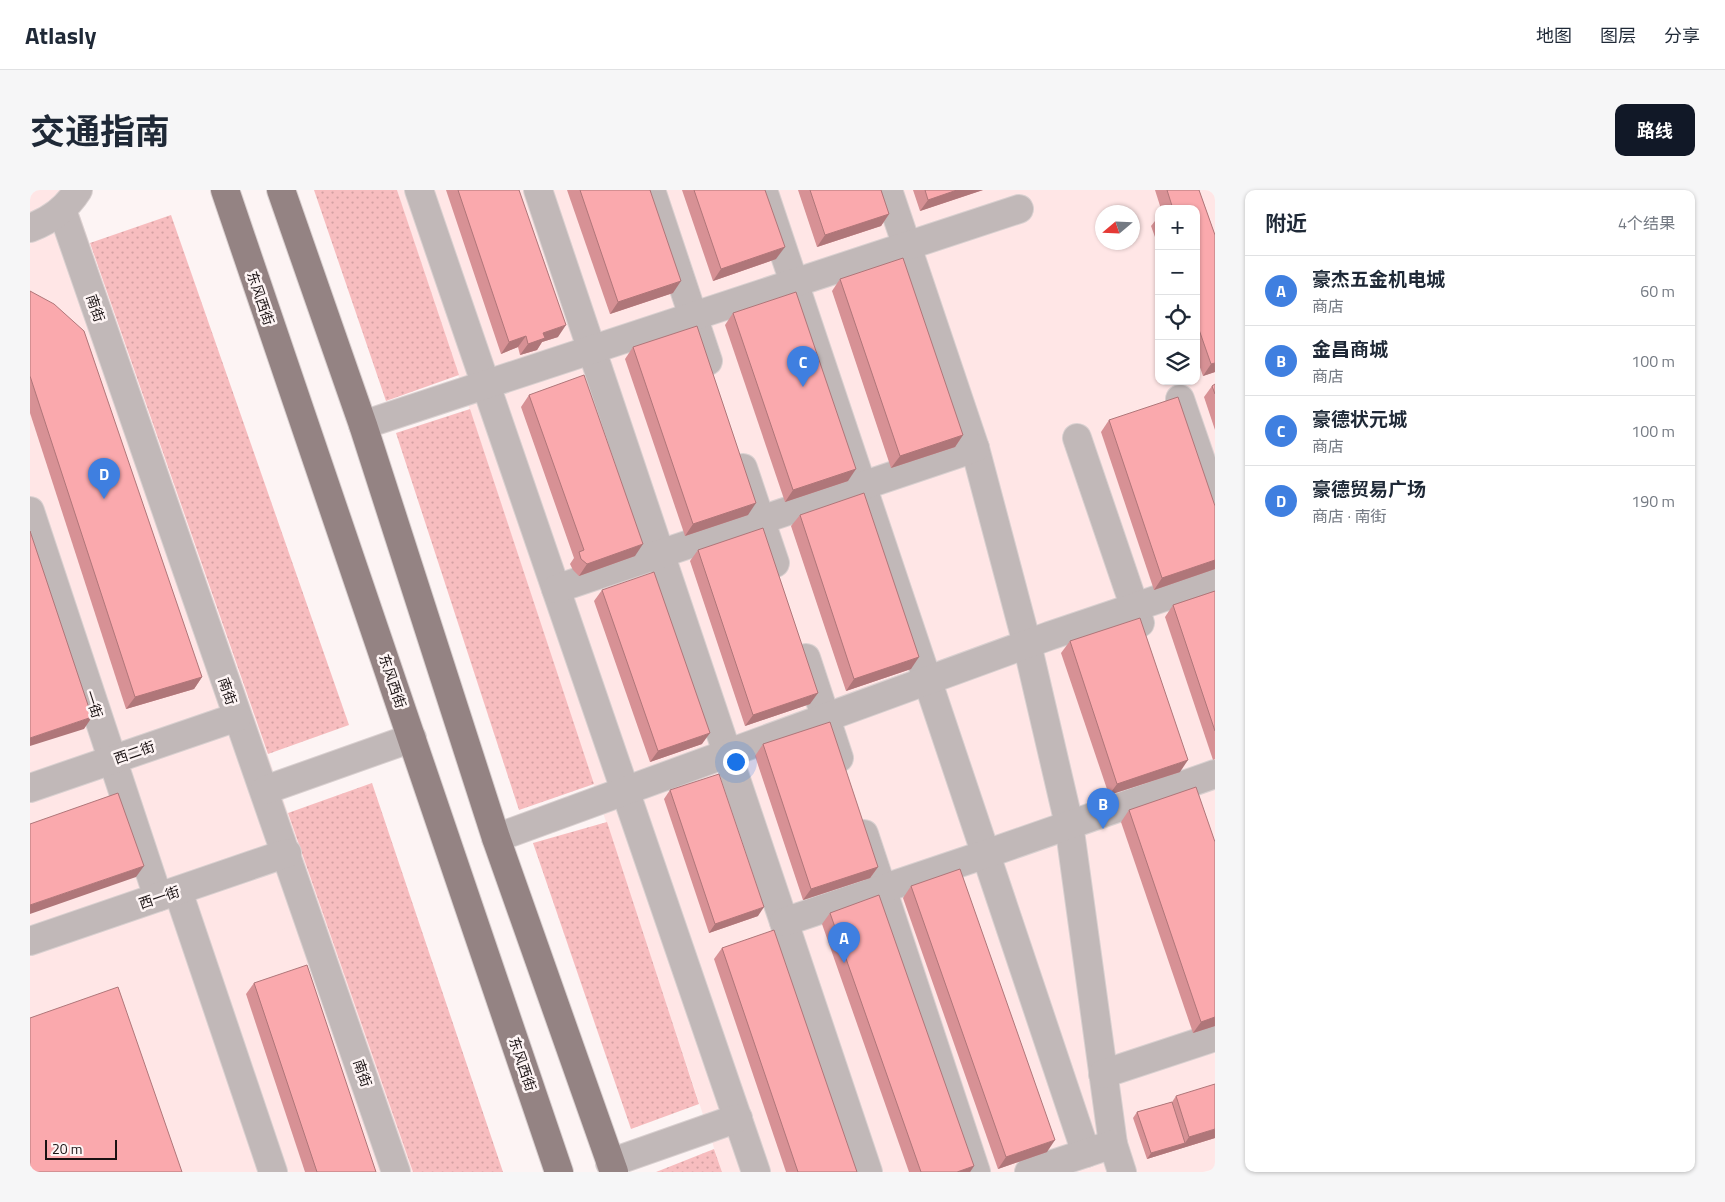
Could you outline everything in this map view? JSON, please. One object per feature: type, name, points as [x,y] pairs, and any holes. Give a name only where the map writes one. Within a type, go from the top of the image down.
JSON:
[{"type":"main road","name":"东风西街","points":[[225,190],[559,1172]]},
{"type":"main road","points":[[281,190],[363,425],[496,838],[612,1167]]},
{"type":"street","points":[[419,190],[756,1172]]},
{"type":"street","points":[[538,190],[868,1172]]},
{"type":"street","points":[[651,190],[714,381]]},
{"type":"street","points":[[763,190],[1086,1153]]},
{"type":"street","points":[[888,190],[975,448],[1027,644],[1069,824],[1113,1144],[1122,1172]]},
{"type":"street","points":[[30,228],[52,218],[70,200]]},
{"type":"street","name":"南街","points":[[70,200],[237,717],[265,790],[396,1172]]},
{"type":"street","points":[[363,425],[1018,208]]},
{"type":"street","points":[[1180,399],[1215,501]]},
{"type":"street","points":[[1076,438],[1146,644]]},
{"type":"street","points":[[736,446],[782,587]]},
{"type":"street","points":[[556,589],[975,448]]},
{"type":"street","name":"一街","points":[[30,512],[112,760],[168,894],[273,1172]]},
{"type":"street","points":[[496,838],[928,682],[1027,644],[1215,580]]},
{"type":"street","points":[[798,634],[848,785]]},
{"type":"street","name":"西二街","points":[[30,788],[237,717]]},
{"type":"street","points":[[265,790],[412,738]]},
{"type":"street","points":[[784,922],[1069,824],[1203,787],[1184,754]]},
{"type":"street","points":[[857,813],[976,1172]]},
{"type":"street","name":"西一街","points":[[30,941],[287,853]]},
{"type":"street","points":[[1103,1074],[1215,1037]]},
{"type":"street","points":[[612,1167],[738,1118]]},
{"type":"street","points":[[1029,1172],[1113,1144]]},
{"type":"shaded area","points":[[30,190],[71,190],[413,1172],[30,1172]]},
{"type":"shaded area","points":[[314,190],[397,190],[459,375],[386,401]]},
{"type":"shaded area","points":[[397,190],[1215,190],[1215,1169],[1203,1172],[722,1172]]},
{"type":"shaded area","points":[[171,215],[349,725],[268,754],[90,243]]},
{"type":"shaded area","points":[[470,409],[594,784],[519,810],[396,433]]},
{"type":"shaded area","points":[[372,783],[503,1172],[413,1172],[288,813]]},
{"type":"shaded area","points":[[607,822],[699,1104],[631,1129],[533,843]]},
{"type":"shaded area","points":[[714,1149],[722,1172],[656,1172]]},
{"type":"building","points":[[458,190],[519,190],[566,325],[543,333],[545,338],[528,344],[526,336],[509,342]]},
{"type":"building","points":[[580,190],[650,190],[681,281],[618,302]]},
{"type":"building","points":[[694,190],[765,190],[785,247],[721,269]]},
{"type":"building","points":[[810,190],[881,190],[889,214],[825,235]]},
{"type":"building","points":[[925,190],[957,190],[928,200]]},
{"type":"building","points":[[1167,190],[1199,190],[1215,235],[1215,363],[1211,364],[1200,332],[1200,205],[1172,205]]},
{"type":"building","points":[[903,258],[963,435],[900,456],[840,279]]},
{"type":"building","points":[[30,291],[54,304],[84,331],[202,677],[135,697],[30,376]]},
{"type":"building","points":[[796,292],[856,469],[793,490],[733,313]]},
{"type":"building","points":[[697,326],[756,503],[693,524],[633,347]]},
{"type":"building","points":[[584,375],[643,544],[587,564],[581,559],[579,552],[584,550],[529,395]]},
{"type":"building","points":[[1178,397],[1215,506],[1215,560],[1162,578],[1109,420]]},
{"type":"building","points":[[864,493],[919,657],[854,679],[800,515]]},
{"type":"building","points":[[763,528],[818,693],[753,715],[698,550]]},
{"type":"building","points":[[30,531],[92,717],[30,738]]},
{"type":"building","points":[[654,572],[710,733],[658,751],[602,590]]},
{"type":"building","points":[[1215,591],[1215,731],[1173,605]]},
{"type":"building","points":[[1140,618],[1188,760],[1117,784],[1070,641]]},
{"type":"building","points":[[830,722],[878,867],[811,889],[763,744]]},
{"type":"building","points":[[719,774],[764,907],[715,924],[670,790]]},
{"type":"building","points":[[1196,787],[1215,842],[1215,1017],[1201,1022],[1129,810]]},
{"type":"building","points":[[118,793],[144,866],[30,905],[30,824]]},
{"type":"building","points":[[960,869],[1055,1140],[1006,1157],[911,886]]},
{"type":"building","points":[[879,895],[974,1166],[957,1172],[921,1172],[830,913]]},
{"type":"building","points":[[774,930],[857,1172],[798,1172],[722,948]]},
{"type":"building","points":[[307,965],[376,1172],[317,1172],[254,983]]},
{"type":"building","points":[[118,987],[182,1172],[30,1172],[30,1018]]},
{"type":"building","points":[[1215,1084],[1215,1129],[1189,1137],[1176,1096]]},
{"type":"building","points":[[1172,1102],[1185,1143],[1151,1153],[1137,1112]]},
{"type":"place","name":"豪德状元城","points":[[803,387]]},
{"type":"place","name":"豪德贸易广场","points":[[104,499]]},
{"type":"place","name":"金昌商城","points":[[1103,829]]},
{"type":"place","name":"豪杰五金机电城","points":[[844,963]]}]
